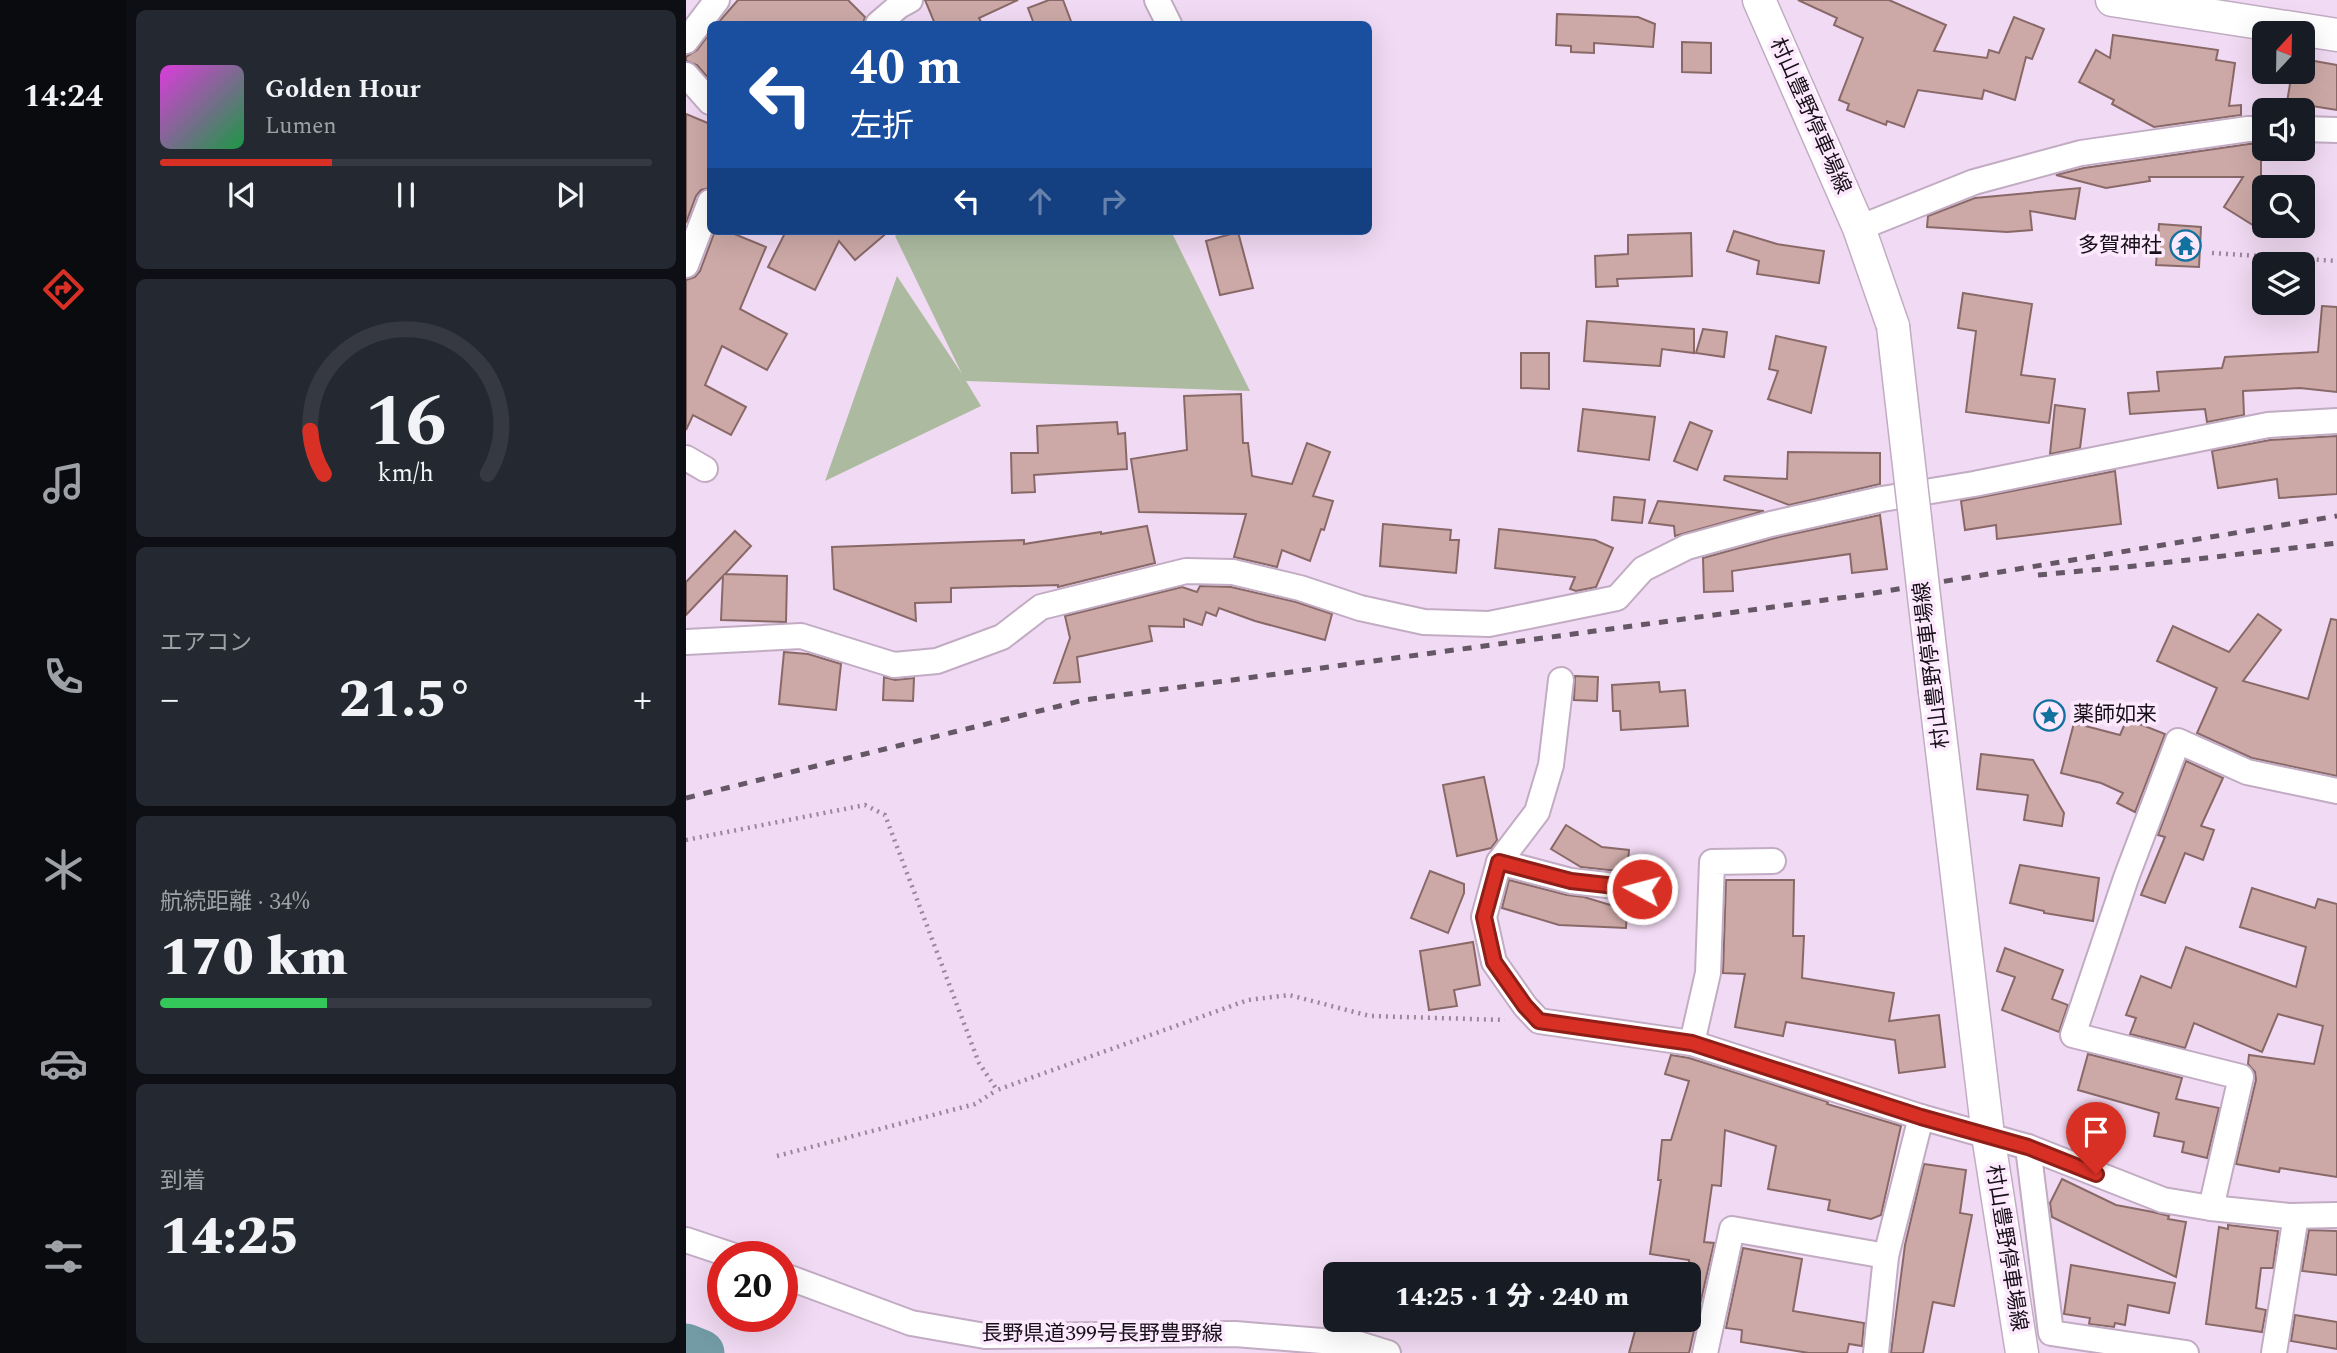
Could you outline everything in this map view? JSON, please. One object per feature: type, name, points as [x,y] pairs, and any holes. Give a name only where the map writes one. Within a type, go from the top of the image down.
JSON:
[{"type":"main road","name":"村山豊野停車場線","points":[[1759,0],[1859,228],[1893,326],[1988,1135],[2022,1353]]},
{"type":"main road","points":[[2112,0],[2337,35]]},
{"type":"street","points":[[686,41],[717,0]]},
{"type":"street","points":[[882,21],[910,0]]},
{"type":"street","points":[[1157,0],[1168,21]]},
{"type":"street","points":[[686,75],[707,99]]},
{"type":"street","points":[[1859,228],[1974,182],[2081,153],[2252,129]]},
{"type":"street","points":[[2315,129],[2337,130]]},
{"type":"street","points":[[686,265],[707,210]]},
{"type":"street","points":[[686,642],[801,636],[894,666],[937,661],[1002,637],[1041,607],[1186,571],[1233,572],[1360,608],[1424,622],[1489,624],[1617,598],[1643,569],[1687,547],[1771,524],[1882,499],[1974,484],[2268,425],[2337,421]]},
{"type":"street","points":[[1561,680],[1551,765],[1537,812],[1499,862],[1484,917],[1494,962],[1539,1021],[1692,1043],[1921,1117],[2028,1147],[2163,1200],[2211,1208],[2296,1216],[2337,1215]]},
{"type":"street","points":[[2211,1208],[2241,1077],[2073,1035],[2126,878],[2178,741],[2247,772],[2337,792]]},
{"type":"street","points":[[1692,1043],[1708,973],[1712,862],[1773,861]]},
{"type":"street","points":[[1499,862],[1571,881],[1642,889]]},
{"type":"street","points":[[1876,1353],[1886,1256],[1921,1117]]},
{"type":"street","points":[[2028,1147],[2051,1333],[2186,1353]]},
{"type":"street","points":[[2274,1353],[2296,1216]]},
{"type":"street","points":[[1705,1353],[1732,1229],[1886,1256]]},
{"type":"street","points":[[686,1240],[707,1247]]},
{"type":"street","name":"長野県道399号長野豊野線","points":[[798,1281],[911,1323],[985,1336],[1235,1334],[1359,1344],[1388,1353]]},
{"type":"path","points":[[2212,253],[2337,261]]},
{"type":"path","points":[[686,840],[864,805],[886,815],[979,1063],[998,1090]]},
{"type":"path","points":[[777,1156],[975,1104],[998,1090],[1248,1000],[1289,995],[1370,1016],[1539,1021]]},
{"type":"green space","points":[[1173,235],[1250,391],[966,381],[981,406],[825,481],[897,276],[962,374],[895,236]]},
{"type":"building","points":[[738,0],[848,0],[865,17],[864,21],[720,21]]},
{"type":"building","points":[[925,0],[1018,0],[979,18],[980,21],[934,21]]},
{"type":"building","points":[[1049,0],[1063,0],[1071,21],[1033,21],[1028,8]]},
{"type":"building","points":[[1798,0],[1889,0],[1946,25],[1934,51],[1987,58],[1989,50],[1999,53],[2014,17],[2044,29],[2032,59],[2026,57],[2015,100],[1984,90],[1982,99],[1918,90],[1904,127],[1887,121],[1886,125],[1847,110],[1849,104],[1839,100],[1863,38],[1834,25],[1837,18]]},
{"type":"building","points":[[1557,14],[1638,17],[1655,24],[1653,47],[1594,43],[1594,53],[1571,52],[1571,46],[1556,45]]},
{"type":"building","points":[[2113,35],[2218,50],[2216,60],[2235,63],[2229,106],[2241,105],[2241,115],[2154,127],[2112,104],[2114,100],[2079,82],[2096,50],[2110,58]]},
{"type":"building","points":[[707,37],[707,77],[697,65],[686,61],[686,57],[697,50]]},
{"type":"building","points":[[1682,42],[1711,43],[1711,73],[1682,72]]},
{"type":"building","points":[[2315,61],[2337,65],[2337,110],[2315,106],[2315,98],[2288,98],[2290,84],[2315,84]]},
{"type":"building","points":[[686,114],[707,123],[707,189],[701,190],[696,196],[686,223]]},
{"type":"building","points":[[2252,144],[2252,161],[2261,161],[2261,175],[2252,175],[2252,224],[2224,207],[2243,177],[2149,177],[2150,181],[2106,188],[2056,175],[2084,168]]},
{"type":"building","points":[[2080,188],[2075,219],[2030,211],[2032,230],[2007,232],[1927,227],[1928,216],[1975,198]]},
{"type":"building","points":[[2159,224],[2201,227],[2199,267],[2156,265]]},
{"type":"building","points":[[1734,231],[1777,244],[1824,251],[1819,283],[1757,274],[1759,261],[1727,251]]},
{"type":"building","points":[[1691,233],[1692,276],[1617,279],[1618,286],[1596,287],[1595,256],[1628,254],[1628,235]]},
{"type":"building","points":[[714,235],[737,235],[766,247],[740,309],[787,334],[767,370],[722,346],[705,385],[746,407],[731,435],[693,415],[686,430],[686,280],[695,277],[700,271]]},
{"type":"building","points":[[784,235],[884,235],[855,260],[839,241],[815,290],[768,267]]},
{"type":"building","points":[[1239,235],[1253,288],[1220,295],[1206,241]]},
{"type":"building","points":[[1963,293],[2032,304],[2021,375],[2055,379],[2049,423],[1966,412],[1976,331],[1958,328]]},
{"type":"building","points":[[2322,306],[2337,307],[2337,392],[2300,388],[2243,391],[2244,415],[2207,422],[2205,409],[2130,414],[2128,393],[2159,391],[2157,372],[2222,368],[2225,357],[2318,352]]},
{"type":"building","points":[[1587,321],[1694,329],[1694,353],[1662,349],[1660,366],[1584,361]]},
{"type":"building","points":[[1703,329],[1727,332],[1724,357],[1696,353]]},
{"type":"building","points":[[1776,336],[1826,347],[1811,413],[1768,399],[1778,371],[1769,369]]},
{"type":"building","points":[[1521,353],[1549,353],[1549,389],[1521,388]]},
{"type":"building","points":[[1241,394],[1243,443],[1248,443],[1252,476],[1292,484],[1307,443],[1330,452],[1313,496],[1333,501],[1310,561],[1282,550],[1277,567],[1234,557],[1246,514],[1139,512],[1131,459],[1187,450],[1184,396]]},
{"type":"building","points":[[2055,405],[2085,409],[2080,448],[2050,454]]},
{"type":"building","points":[[1583,409],[1655,417],[1649,460],[1578,451]]},
{"type":"building","points":[[1117,422],[1118,434],[1125,433],[1127,469],[1034,475],[1035,492],[1012,493],[1011,453],[1038,453],[1037,426]]},
{"type":"building","points":[[1690,422],[1712,431],[1697,470],[1674,461]]},
{"type":"building","points":[[2337,436],[2337,494],[2279,498],[2277,479],[2218,488],[2212,451],[2270,440]]},
{"type":"building","points":[[1788,452],[1880,453],[1880,484],[1789,505],[1724,480],[1725,476],[1787,479]]},
{"type":"building","points":[[2115,471],[2121,524],[1997,539],[1996,525],[1965,530],[1961,501]]},
{"type":"building","points":[[1614,497],[1645,500],[1642,523],[1612,520]]},
{"type":"building","points":[[1658,501],[1764,511],[1675,536],[1674,526],[1649,523]]},
{"type":"building","points":[[1880,515],[1887,569],[1852,573],[1850,554],[1732,571],[1733,591],[1704,592],[1703,558],[1775,538]]},
{"type":"building","points":[[1383,524],[1451,530],[1450,540],[1459,540],[1456,573],[1380,566]]},
{"type":"building","points":[[1147,526],[1155,563],[1058,587],[951,588],[951,602],[915,603],[916,621],[834,589],[832,547],[1024,540],[1024,544]]},
{"type":"building","points":[[1499,529],[1595,540],[1613,548],[1596,587],[1576,591],[1570,589],[1575,577],[1495,568]]},
{"type":"building","points":[[735,531],[751,546],[725,574],[787,576],[786,622],[721,620],[723,576],[686,615],[686,582]]},
{"type":"building","points":[[1200,586],[1231,587],[1296,602],[1332,614],[1325,640],[1219,608],[1216,616],[1206,612],[1202,625],[1184,619],[1184,627],[1149,626],[1152,641],[1077,657],[1080,682],[1054,683],[1070,638],[1065,616],[1182,587],[1197,592]]},
{"type":"building","points":[[2258,614],[2281,630],[2243,681],[2308,699],[2331,619],[2337,620],[2337,776],[2252,758],[2197,733],[2217,688],[2157,661],[2173,626],[2229,652]]},
{"type":"building","points":[[784,652],[808,654],[841,664],[836,710],[779,704]]},
{"type":"building","points":[[1575,676],[1598,677],[1597,701],[1574,700]]},
{"type":"building","points":[[884,677],[895,680],[914,678],[913,701],[883,700]]},
{"type":"building","points":[[1659,682],[1660,692],[1685,690],[1688,726],[1621,730],[1620,711],[1613,711],[1612,685]]},
{"type":"building","points":[[2127,719],[2165,734],[2135,812],[2117,803],[2123,793],[2101,783],[2061,773],[2074,723],[2120,735]]},
{"type":"building","points":[[1981,754],[2033,760],[2064,813],[2062,826],[2024,820],[2028,795],[1977,789]]},
{"type":"building","points":[[2186,761],[2223,778],[2201,826],[2214,830],[2203,860],[2185,853],[2165,903],[2141,895],[2165,837],[2158,835]]},
{"type":"building","points":[[1484,777],[1497,840],[1491,848],[1457,856],[1443,785]]},
{"type":"building","points":[[1566,825],[1602,847],[1629,850],[1627,872],[1581,867],[1551,849]]},
{"type":"building","points":[[2020,865],[2099,878],[2093,921],[2044,913],[2010,903]]},
{"type":"building","points":[[1430,871],[1464,884],[1464,893],[1448,933],[1411,918]]},
{"type":"building","points":[[1509,880],[1627,910],[1626,928],[1559,925],[1502,908]]},
{"type":"building","points":[[1726,880],[1794,880],[1793,936],[1804,936],[1802,978],[1894,993],[1889,1021],[1939,1015],[1945,1067],[1899,1073],[1895,1040],[1786,1022],[1783,1036],[1735,1027],[1745,974],[1723,973]]},
{"type":"building","points":[[2252,888],[2315,908],[2318,899],[2337,904],[2337,1177],[2280,1168],[2279,1172],[2236,1164],[2256,1080],[2255,1072],[2248,1064],[2249,1055],[2314,1064],[2323,1026],[2278,1014],[2262,1052],[2194,1023],[2185,1048],[2130,1034],[2136,1018],[2126,1015],[2141,976],[2171,988],[2186,947],[2296,987],[2306,947],[2240,927]]},
{"type":"building","points":[[1473,942],[1480,985],[1454,990],[1457,1006],[1429,1010],[1420,951]]},
{"type":"building","points":[[2005,948],[2063,970],[2052,999],[2068,1005],[2059,1032],[2002,1010],[2015,977],[1997,971]]},
{"type":"building","points":[[2088,1054],[2182,1078],[2176,1099],[2219,1108],[2207,1158],[2182,1152],[2184,1142],[2154,1136],[2159,1113],[2078,1090]]},
{"type":"building","points":[[1671,1055],[1689,1058],[1901,1126],[1881,1215],[1871,1219],[1828,1210],[1830,1200],[1768,1189],[1776,1146],[1725,1130],[1721,1186],[1712,1185],[1704,1242],[1714,1243],[1701,1300],[1701,1262],[1650,1254],[1661,1180],[1658,1180],[1662,1140],[1671,1140],[1689,1081],[1665,1074]]},
{"type":"building","points":[[1924,1164],[1966,1170],[1960,1213],[1972,1215],[1954,1306],[1933,1302],[1923,1353],[1891,1353],[1905,1245]]},
{"type":"building","points":[[2062,1179],[2116,1205],[2186,1222],[2176,1277],[2052,1217],[2050,1203]]},
{"type":"building","points":[[2228,1225],[2278,1231],[2273,1268],[2261,1268],[2256,1308],[2266,1310],[2262,1332],[2206,1324],[2219,1227],[2228,1229]]},
{"type":"building","points":[[2309,1230],[2337,1231],[2337,1275],[2302,1271]]},
{"type":"building","points":[[1743,1248],[1802,1259],[1793,1311],[1864,1323],[1862,1346],[1849,1344],[1847,1353],[1809,1353],[1741,1342],[1742,1330],[1726,1328]]},
{"type":"building","points":[[2071,1265],[2175,1283],[2169,1313],[2128,1305],[2125,1325],[2115,1323],[2114,1327],[2089,1324],[2090,1318],[2064,1314]]},
{"type":"building","points":[[2295,1315],[2337,1322],[2337,1349],[2291,1341]]},
{"type":"building","points":[[1635,1332],[1694,1332],[1689,1353],[1629,1353]]},
{"type":"waterway","points":[[686,1347],[701,1353]]},
{"type":"railway","points":[[686,798],[1084,700],[1862,595],[2337,516]]},
{"type":"railway","points":[[2038,575],[2337,543]]},
{"type":"place","name":"多賀神社","points":[[2185,246]]},
{"type":"place","name":"薬師如来","points":[[2050,715]]},
{"type":"route","points":[[1642,889],[1571,881],[1499,862],[1484,917],[1494,962],[1539,1021],[1692,1043],[1921,1117],[2028,1147],[2096,1174]]}]
